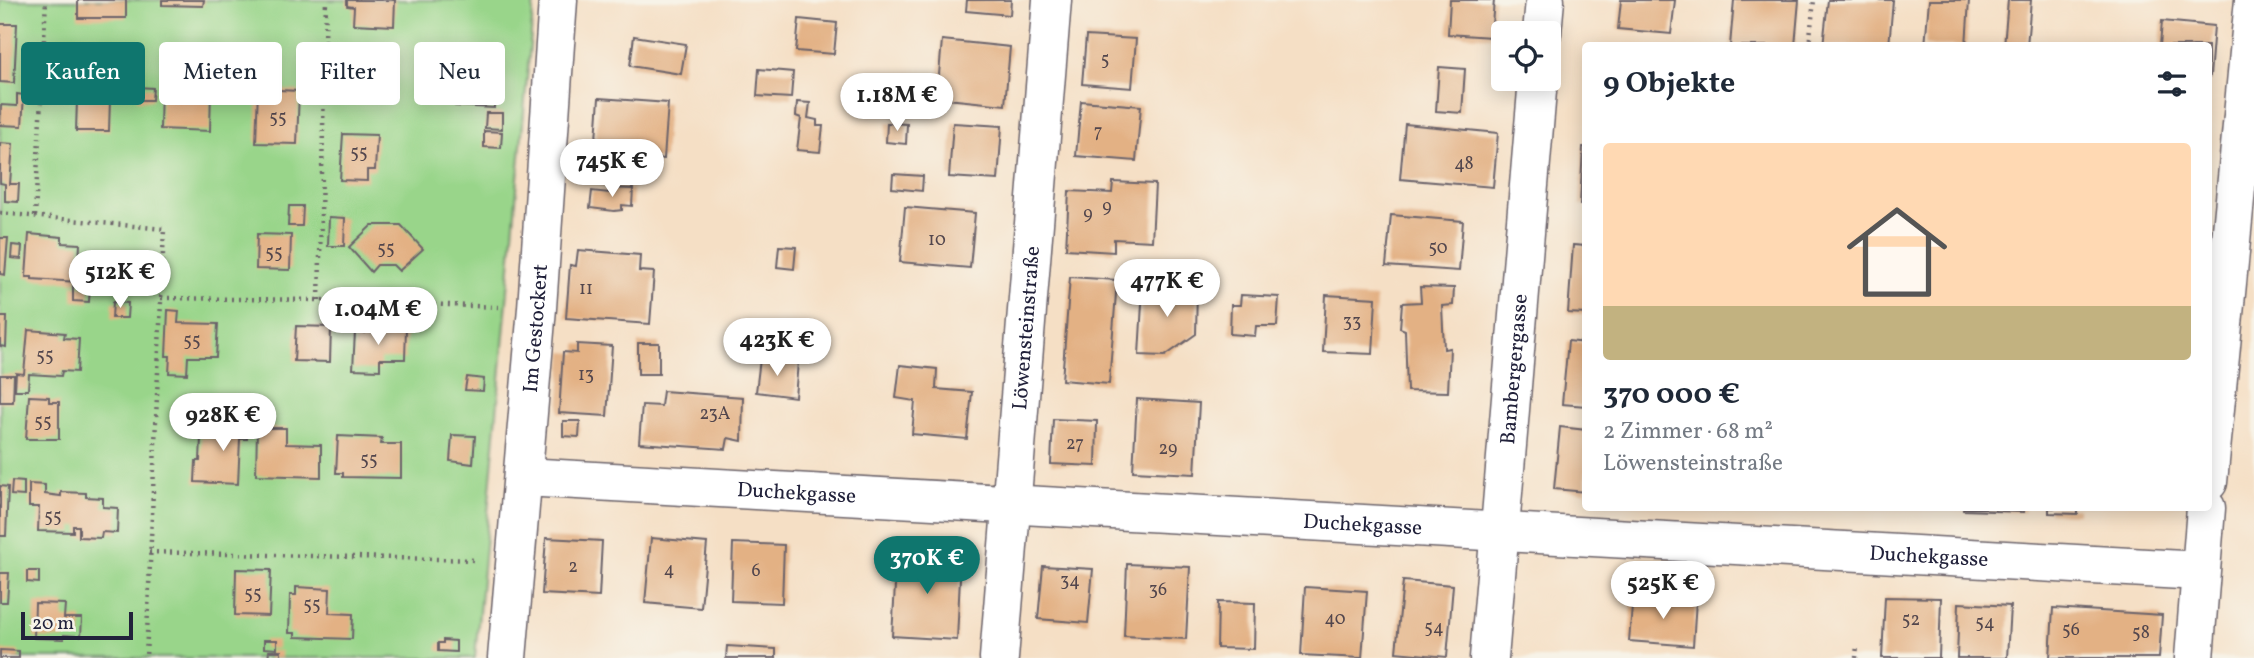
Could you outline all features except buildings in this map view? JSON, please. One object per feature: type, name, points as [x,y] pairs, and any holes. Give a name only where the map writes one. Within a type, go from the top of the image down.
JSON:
[{"type":"street","name":"Im Gestockert","points":[[507,658],[524,477],[558,0]]},
{"type":"street","name":"Löwensteinstraße","points":[[999,658],[1052,0]]},
{"type":"street","points":[[1543,21],[1545,0]]},
{"type":"street","points":[[2212,440],[2254,0]]},
{"type":"street","name":"Bambergergasse","points":[[1489,658],[1537,91]]},
{"type":"street","name":"Duchekgasse","points":[[524,477],[2200,571]]},
{"type":"street","points":[[2194,658],[2206,511]]},
{"type":"path","points":[[35,216],[46,0]]},
{"type":"path","points":[[319,300],[326,0]]},
{"type":"path","points":[[1810,42],[1814,0]]},
{"type":"path","points":[[0,213],[164,229],[146,658]]},
{"type":"path","points":[[161,298],[319,300],[537,308]]},
{"type":"path","points":[[149,552],[516,561]]},
{"type":"path","points":[[1856,658],[1857,644]]},
{"type":"green space","points":[[0,0],[534,0],[475,658],[0,658]]}]
